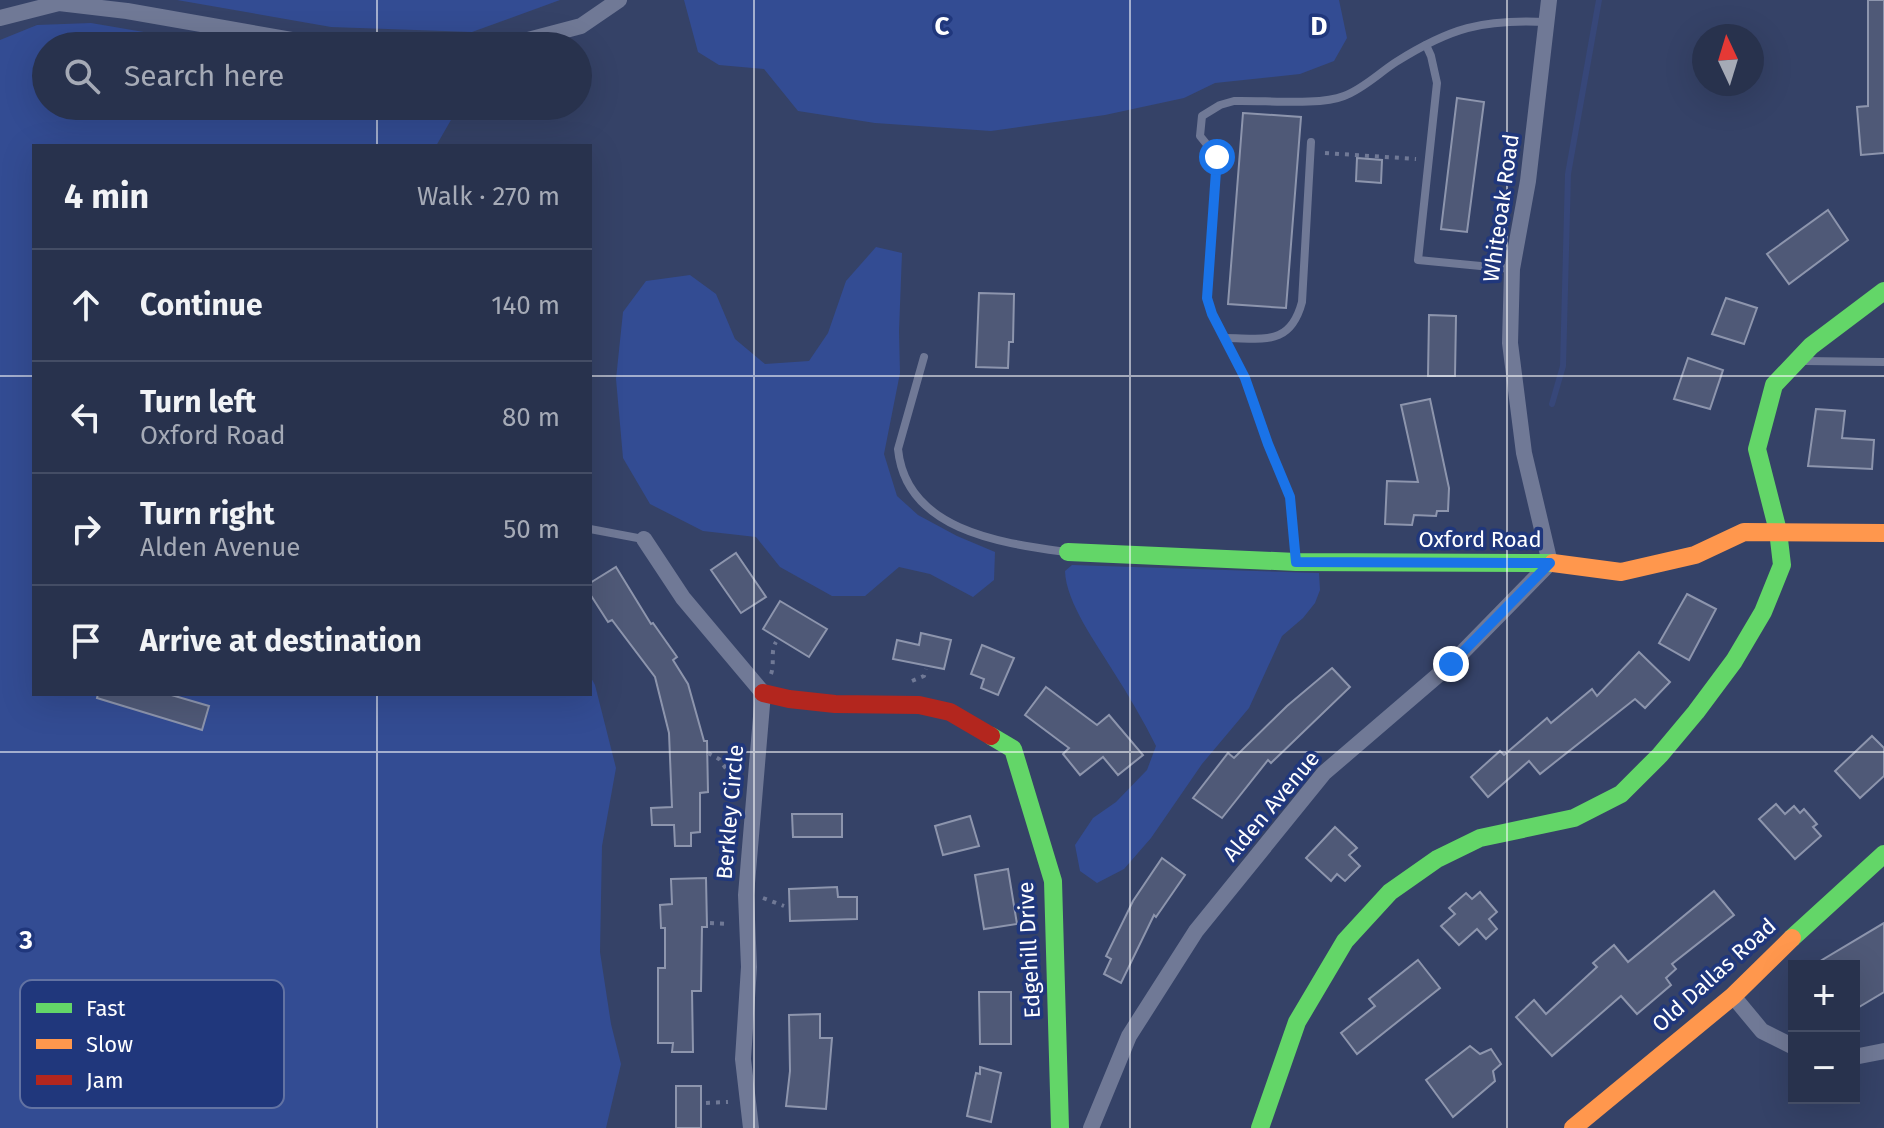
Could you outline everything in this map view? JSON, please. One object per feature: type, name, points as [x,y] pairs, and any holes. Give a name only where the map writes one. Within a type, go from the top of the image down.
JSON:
[{"type":"street","points":[[558,32],[581,26],[619,0]]},
{"type":"street","name":"Whiteoak Road","points":[[1549,0],[1528,181],[1512,269],[1510,343],[1524,453],[1550,563]]},
{"type":"street","points":[[0,18],[22,6],[59,1],[246,32]]},
{"type":"street","points":[[1260,1128],[1297,1022],[1345,941],[1390,892],[1437,859],[1480,838],[1574,818],[1621,794],[1660,755],[1696,712],[1734,661],[1763,612],[1782,565],[1778,531],[1757,449],[1774,385],[1811,346],[1884,291]]},
{"type":"street","name":"Oxford Road","points":[[1068,552],[1296,562],[1550,563],[1621,572],[1695,555],[1744,532],[1884,533]]},
{"type":"street","points":[[644,539],[683,598],[765,686]]},
{"type":"street","name":"Alden Avenue","points":[[1091,1128],[1129,1036],[1187,944],[1304,797],[1324,773],[1451,664],[1550,563]]},
{"type":"street","name":"Berkley Circle","points":[[751,1128],[743,1059],[749,967],[746,895],[765,686]]},
{"type":"street","name":"Edgehill Drive","points":[[765,686],[804,701],[919,705],[950,712],[1013,749],[1053,881],[1060,1128]]},
{"type":"street","name":"Old Dallas Road","points":[[1573,1128],[1733,996],[1813,917],[1884,854]]},
{"type":"street","points":[[1733,996],[1762,1031],[1788,1044]]},
{"type":"street","points":[[1860,1056],[1884,1051]]},
{"type":"lane","points":[[1296,562],[1290,497],[1245,378],[1207,298],[1217,157],[1205,146],[1200,136],[1202,116],[1234,101],[1343,97],[1426,45],[1476,24],[1511,20],[1546,22]]},
{"type":"lane","points":[[1426,45],[1437,83],[1418,260],[1512,269]]},
{"type":"lane","points":[[1225,338],[1274,338],[1284,334],[1298,318],[1302,302],[1311,147]]},
{"type":"lane","points":[[924,357],[898,449],[900,464],[917,497],[936,515],[964,530],[999,540],[1068,552]]},
{"type":"lane","points":[[1796,361],[1884,362]]},
{"type":"lane","points":[[592,529],[644,539]]},
{"type":"path","points":[[1311,147],[1429,160]]},
{"type":"path","points":[[765,686],[773,668],[772,651],[776,642]]},
{"type":"path","points":[[905,687],[924,676],[926,669]]},
{"type":"path","points":[[708,753],[719,759],[727,770],[741,773]]},
{"type":"path","points":[[757,897],[770,898],[784,906]]},
{"type":"path","points":[[710,923],[733,924]]},
{"type":"path","points":[[706,1103],[728,1102]]},
{"type":"shaded area","points":[[177,0],[560,0],[472,32],[331,27]]},
{"type":"shaded area","points":[[684,0],[1339,0],[1347,38],[1334,61],[1300,74],[1215,83],[1184,98],[1105,115],[991,131],[875,123],[798,111],[764,69],[719,65],[698,52]]},
{"type":"shaded area","points":[[91,23],[144,32],[32,32],[32,120],[451,120],[437,144],[32,144],[32,696],[592,696],[592,680],[616,768],[602,846],[600,952],[611,1024],[621,1064],[606,1128],[0,1128],[0,40],[37,25]]},
{"type":"shaded area","points":[[876,247],[902,253],[900,373],[884,454],[897,496],[918,515],[995,552],[994,580],[973,597],[930,574],[899,567],[865,596],[832,596],[780,567],[756,537],[703,531],[650,504],[623,458],[616,379],[623,312],[646,281],[690,275],[716,294],[735,339],[765,364],[809,361],[828,333],[846,281]]},
{"type":"shaded area","points":[[1072,565],[1319,573],[1320,590],[1315,603],[1282,636],[1249,708],[1202,764],[1151,838],[1124,869],[1097,883],[1080,871],[1075,845],[1093,818],[1116,802],[1147,770],[1156,746],[1076,610],[1065,571]]},
{"type":"building","points":[[1868,0],[1884,0],[1884,153],[1861,155],[1857,107],[1868,106]]},
{"type":"building","points":[[1457,98],[1484,102],[1467,232],[1441,229]]},
{"type":"building","points":[[1243,113],[1301,117],[1286,308],[1228,304]]},
{"type":"building","points":[[1357,158],[1382,160],[1381,183],[1356,181]]},
{"type":"building","points":[[1828,210],[1848,240],[1789,284],[1767,254]]},
{"type":"building","points":[[979,293],[1014,294],[1013,342],[1009,342],[1008,368],[976,367]]},
{"type":"building","points":[[1726,298],[1757,308],[1744,344],[1712,334]]},
{"type":"building","points":[[1429,315],[1456,316],[1455,376],[1428,376]]},
{"type":"building","points":[[1688,358],[1723,370],[1710,409],[1674,399]]},
{"type":"building","points":[[1430,399],[1449,488],[1448,511],[1437,511],[1436,516],[1414,515],[1412,525],[1385,524],[1387,481],[1418,482],[1401,405]]},
{"type":"building","points":[[1816,409],[1845,411],[1842,438],[1874,440],[1872,469],[1808,466]]},
{"type":"building","points":[[736,553],[766,597],[741,613],[711,570]]},
{"type":"building","points":[[616,567],[651,624],[677,657],[673,660],[688,684],[704,741],[707,741],[708,792],[700,793],[700,832],[691,833],[691,846],[675,846],[674,825],[652,825],[651,808],[672,807],[669,733],[655,677],[612,620],[608,622],[592,597],[592,582]]},
{"type":"building","points":[[1687,594],[1716,609],[1689,660],[1659,643]]},
{"type":"building","points":[[780,601],[827,629],[809,657],[763,629]]},
{"type":"building","points":[[921,633],[951,640],[944,669],[893,659],[897,640],[919,645]]},
{"type":"building","points":[[982,645],[1014,658],[998,695],[981,688],[984,679],[971,674]]},
{"type":"building","points":[[1639,652],[1670,682],[1645,708],[1635,699],[1540,774],[1529,761],[1488,797],[1471,777],[1500,751],[1504,755],[1547,718],[1551,723],[1592,689],[1597,696]]},
{"type":"building","points":[[1332,668],[1350,687],[1271,763],[1268,760],[1222,818],[1193,798],[1228,753],[1234,758],[1287,706]]},
{"type":"building","points":[[1046,687],[1097,725],[1109,715],[1143,755],[1118,775],[1103,757],[1080,775],[1063,754],[1069,748],[1025,715]]},
{"type":"building","points":[[175,696],[209,706],[202,730],[97,698]]},
{"type":"building","points":[[1872,736],[1884,748],[1884,776],[1860,798],[1835,771]]},
{"type":"building","points":[[1776,804],[1785,814],[1794,806],[1800,813],[1804,809],[1817,824],[1813,827],[1821,836],[1795,859],[1759,819]]},
{"type":"building","points":[[792,814],[842,814],[842,837],[793,837]]},
{"type":"building","points":[[970,816],[979,846],[943,855],[935,826]]},
{"type":"building","points":[[1335,827],[1357,848],[1349,855],[1360,866],[1345,881],[1337,874],[1331,881],[1306,858]]},
{"type":"building","points":[[1162,858],[1185,875],[1156,917],[1154,915],[1121,983],[1104,974],[1111,959],[1106,956],[1133,901]]},
{"type":"building","points":[[1008,869],[1017,924],[984,929],[975,875]]},
{"type":"building","points":[[706,878],[707,927],[702,927],[701,991],[692,991],[693,1052],[672,1052],[673,1043],[658,1043],[658,968],[665,968],[665,928],[661,928],[660,905],[672,904],[671,879]]},
{"type":"building","points":[[837,887],[838,897],[857,897],[857,919],[790,921],[789,889]]},
{"type":"building","points":[[1714,891],[1734,915],[1672,964],[1676,969],[1666,978],[1671,985],[1637,1014],[1621,996],[1552,1056],[1516,1017],[1534,1000],[1546,1014],[1597,967],[1593,963],[1614,945],[1628,962]]},
{"type":"building","points":[[1480,892],[1497,912],[1489,919],[1497,929],[1486,939],[1477,929],[1459,945],[1441,926],[1455,914],[1449,908],[1466,893],[1472,899]]},
{"type":"building","points":[[1884,923],[1884,992],[1860,1006],[1860,960],[1822,960]]},
{"type":"building","points":[[1418,960],[1440,988],[1357,1054],[1341,1033],[1375,1006],[1369,999]]},
{"type":"building","points":[[979,992],[1011,992],[1011,1044],[980,1044]]},
{"type":"building","points":[[820,1014],[820,1038],[832,1038],[826,1109],[786,1106],[790,1071],[789,1015]]},
{"type":"building","points":[[1470,1046],[1480,1054],[1491,1049],[1501,1064],[1493,1071],[1495,1081],[1453,1117],[1426,1080]]},
{"type":"building","points":[[980,1067],[1001,1073],[991,1122],[967,1116]]},
{"type":"building","points":[[676,1086],[701,1086],[701,1128],[676,1128]]},
{"type":"waterway","points":[[1552,404],[1563,366],[1568,174],[1599,0]]},
{"type":"traffic: fast","points":[[1260,1128],[1297,1022],[1345,941],[1390,892],[1437,859],[1480,838],[1574,818],[1621,794],[1660,755],[1696,712],[1734,661],[1763,612],[1782,565],[1778,531],[1757,449],[1774,385],[1811,346],[1884,291]]},
{"type":"traffic: fast","points":[[1068,552],[1296,562],[1553,563]]},
{"type":"traffic: fast","points":[[991,736],[1013,749],[1053,881],[1060,1128]]},
{"type":"traffic: fast","points":[[1792,938],[1884,854]]},
{"type":"traffic: slow","points":[[1553,563],[1621,572],[1695,555],[1744,532],[1884,533]]},
{"type":"traffic: slow","points":[[1573,1128],[1733,996],[1792,938]]},
{"type":"traffic: jam","points":[[763,693],[835,704],[919,705],[950,712],[991,736]]},
{"type":"route","points":[[1217,157],[1207,298],[1245,378],[1290,497],[1294,514],[1296,562],[1550,563],[1451,664]]}]
